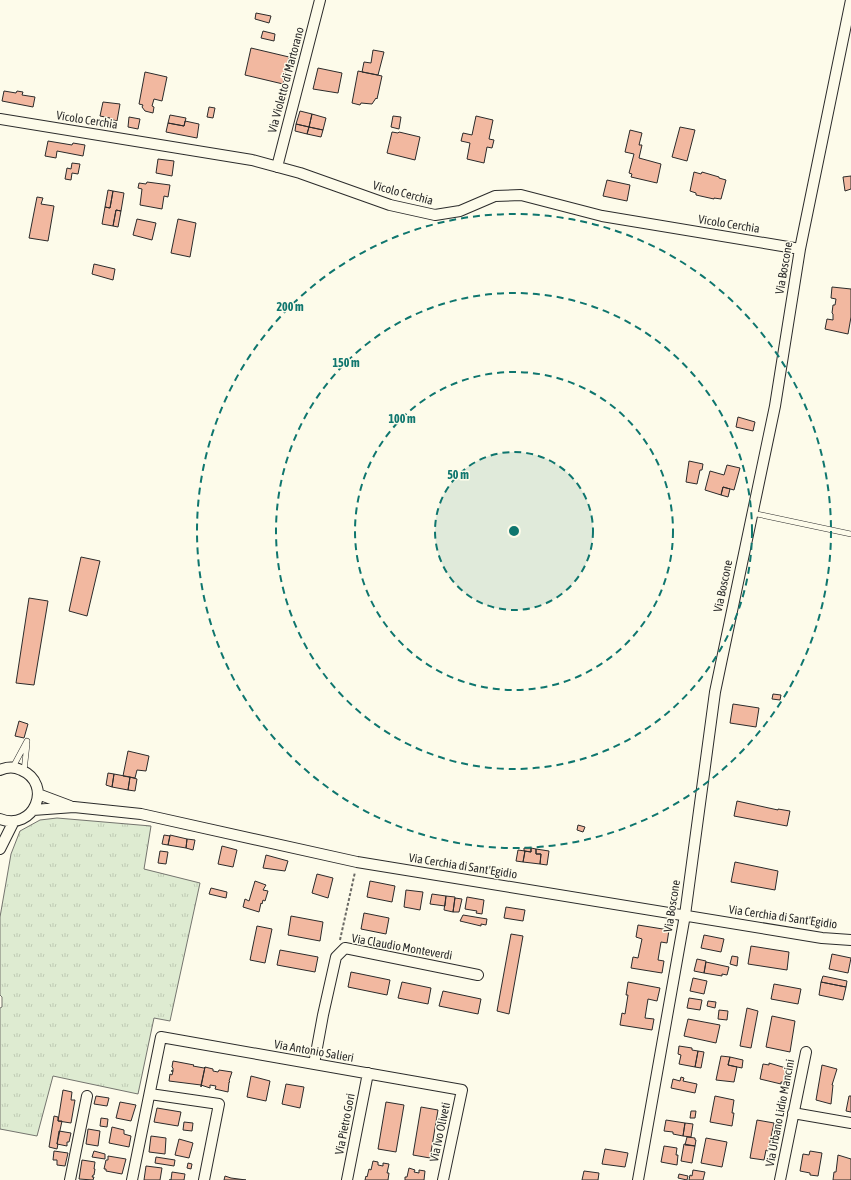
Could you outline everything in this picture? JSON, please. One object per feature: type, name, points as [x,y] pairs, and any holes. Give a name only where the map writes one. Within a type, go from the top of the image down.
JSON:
[{"type":"street","name":"Via Violetto di Martorano","points":[[277,167],[320,0]]},
{"type":"street","name":"Via Boscone","points":[[638,1180],[685,915],[715,692],[775,406],[800,249],[851,0]]},
{"type":"street","name":"Vicolo Cerchia","points":[[0,119],[252,160],[300,172],[390,205],[435,215],[460,211],[495,196],[521,195],[602,216],[800,249]]},
{"type":"street","points":[[0,770],[12,767],[24,771],[34,781],[38,794],[37,803],[28,816],[14,821],[5,821],[0,819]]},
{"type":"street","name":"Via Cerchia di Sant'Egidio","points":[[38,794],[74,807]]},
{"type":"street","name":"Via Cerchia di Sant'Egidio","points":[[33,810],[74,807],[141,814],[357,862],[822,938],[851,940]]},
{"type":"street","points":[[0,849],[14,821]]},
{"type":"street","name":"Via Claudio Monteverdi","points":[[336,957],[345,948],[478,974]]},
{"type":"street","points":[[314,1064],[336,957]]},
{"type":"street","name":"Via Antonio Salieri","points":[[150,1094],[161,1037],[462,1090]]},
{"type":"street","name":"Via Urbano Lidio Mancini","points":[[780,1180],[806,1052]]},
{"type":"street","name":"Via Pietro Gori","points":[[347,1180],[368,1074]]},
{"type":"street","name":"Via Ivo Oliveti","points":[[443,1180],[462,1090]]},
{"type":"street","points":[[132,1180],[150,1094],[219,1104],[204,1180]]},
{"type":"street","points":[[70,1180],[87,1096]]},
{"type":"street","points":[[793,1113],[851,1124]]},
{"type":"lane","points":[[752,513],[851,534]]},
{"type":"lane","points":[[12,767],[27,741],[24,771]]},
{"type":"path","points":[[336,957],[357,862]]},
{"type":"green space","points":[[57,818],[151,826],[144,869],[200,883],[170,1021],[154,1018],[138,1094],[53,1076],[37,1136],[0,1129],[0,1008],[2,1007],[2,997],[0,995],[0,917],[11,854],[20,831],[40,820]]},
{"type":"building","points":[[256,13],[271,16],[269,23],[255,19]]},
{"type":"building","points":[[263,31],[275,34],[274,41],[261,38]]},
{"type":"building","points":[[251,48],[289,57],[283,84],[245,75]]},
{"type":"building","points":[[373,50],[384,52],[378,75],[362,72],[364,62],[371,63]]},
{"type":"building","points":[[318,68],[342,73],[338,93],[313,89]]},
{"type":"building","points":[[358,71],[382,76],[377,99],[376,98],[372,104],[361,103],[360,105],[352,103]]},
{"type":"building","points":[[145,72],[167,77],[162,101],[154,99],[152,106],[154,107],[153,113],[145,111],[142,107],[143,105],[139,104]]},
{"type":"building","points":[[4,91],[16,93],[17,91],[23,92],[22,95],[35,97],[33,107],[2,101]]},
{"type":"building","points":[[103,102],[120,104],[117,121],[100,116]]},
{"type":"building","points":[[209,107],[215,108],[213,118],[207,117]]},
{"type":"building","points":[[300,111],[312,114],[309,127],[296,124]]},
{"type":"building","points":[[312,114],[326,118],[323,130],[309,127]]},
{"type":"building","points":[[170,115],[186,118],[184,126],[168,123]]},
{"type":"building","points":[[393,116],[401,117],[399,129],[391,127]]},
{"type":"building","points":[[476,116],[493,120],[489,139],[494,140],[492,148],[487,147],[484,163],[467,159],[470,143],[461,141],[463,133],[472,135]]},
{"type":"building","points":[[129,117],[140,119],[138,129],[128,127]]},
{"type":"building","points":[[185,121],[199,124],[197,138],[166,132],[168,123],[184,126]]},
{"type":"building","points":[[296,124],[309,127],[307,134],[295,131]]},
{"type":"building","points":[[309,127],[323,130],[321,137],[307,134]]},
{"type":"building","points":[[680,127],[695,130],[687,161],[672,157]]},
{"type":"building","points":[[630,130],[642,133],[639,145],[642,145],[639,158],[661,164],[657,183],[631,177],[632,174],[629,173],[634,154],[625,152]]},
{"type":"building","points":[[392,132],[399,132],[420,137],[415,160],[387,153]]},
{"type":"building","points":[[48,141],[72,145],[73,143],[85,145],[83,156],[57,151],[56,158],[45,156]]},
{"type":"building","points":[[158,159],[174,161],[172,176],[156,173]]},
{"type":"building","points":[[72,163],[80,164],[78,174],[72,173],[71,180],[65,179],[67,168],[71,169]]},
{"type":"building","points":[[694,172],[701,174],[702,172],[726,180],[721,199],[696,195],[696,193],[690,191]]},
{"type":"building","points":[[851,176],[851,189],[845,191],[843,177]]},
{"type":"building","points":[[607,180],[630,185],[627,201],[603,196]]},
{"type":"building","points":[[147,182],[170,185],[168,197],[164,196],[162,209],[140,205],[142,189],[138,188],[139,183],[146,184]]},
{"type":"building","points":[[108,190],[113,191],[110,208],[105,207]]},
{"type":"building","points":[[113,191],[124,193],[121,211],[116,210],[113,226],[102,224],[105,207],[110,208]]},
{"type":"building","points":[[37,197],[43,198],[41,204],[54,206],[48,241],[29,238]]},
{"type":"building","points":[[116,210],[121,211],[118,227],[113,226]]},
{"type":"building","points":[[137,219],[156,223],[152,240],[133,235]]},
{"type":"building","points":[[178,219],[196,223],[190,257],[171,253]]},
{"type":"building","points":[[94,264],[115,269],[113,280],[92,274]]},
{"type":"building","points":[[832,287],[851,289],[851,317],[848,334],[825,329],[827,319],[833,320],[833,305],[835,305],[836,299],[831,298]]},
{"type":"building","points":[[738,417],[755,422],[753,431],[736,427]]},
{"type":"building","points":[[689,461],[703,464],[697,484],[686,482]]},
{"type":"building","points":[[727,465],[740,468],[734,490],[723,487],[721,495],[705,490],[710,471],[724,475]]},
{"type":"building","points":[[723,487],[730,489],[728,497],[721,495]]},
{"type":"building","points":[[81,557],[100,561],[87,616],[69,611]]},
{"type":"building","points":[[29,598],[48,601],[34,685],[16,683]]},
{"type":"building","points":[[773,694],[781,695],[780,700],[772,699]]},
{"type":"building","points":[[733,704],[759,708],[756,727],[730,723]]},
{"type":"building","points":[[19,721],[28,724],[24,738],[15,736]]},
{"type":"building","points":[[128,751],[149,756],[146,771],[137,770],[135,778],[123,776]]},
{"type":"building","points":[[108,773],[114,774],[112,787],[106,785]]},
{"type":"building","points":[[114,774],[130,777],[128,790],[112,787]]},
{"type":"building","points":[[130,777],[137,779],[135,791],[128,790]]},
{"type":"building","points":[[737,801],[778,810],[790,811],[787,826],[734,816]]},
{"type":"building","points":[[578,825],[585,827],[583,832],[577,830]]},
{"type":"building","points":[[164,835],[170,836],[168,845],[162,844]]},
{"type":"building","points":[[170,835],[187,839],[186,848],[168,845]]},
{"type":"building","points":[[187,839],[195,840],[193,850],[186,848]]},
{"type":"building","points":[[222,846],[237,850],[233,867],[218,864]]},
{"type":"building","points":[[524,848],[531,848],[531,852],[524,851]]},
{"type":"building","points":[[531,848],[536,849],[536,854],[541,854],[540,864],[523,862],[525,851],[531,852]]},
{"type":"building","points":[[536,849],[549,851],[547,865],[540,864],[541,854],[536,854]]},
{"type":"building","points":[[518,850],[525,851],[523,862],[516,861]]},
{"type":"building","points":[[160,851],[168,852],[166,864],[158,863]]},
{"type":"building","points":[[266,855],[288,861],[285,871],[263,868]]},
{"type":"building","points":[[735,862],[778,871],[775,890],[731,882]]},
{"type":"building","points":[[317,874],[333,878],[328,898],[312,893]]},
{"type":"building","points":[[255,881],[266,885],[263,890],[268,891],[265,901],[263,900],[262,904],[261,903],[259,912],[243,907],[245,899],[249,901]]},
{"type":"building","points":[[370,881],[395,886],[392,902],[367,897]]},
{"type":"building","points":[[211,888],[227,892],[226,898],[209,894]]},
{"type":"building","points":[[406,890],[423,892],[420,910],[404,907]]},
{"type":"building","points":[[432,894],[446,896],[445,906],[430,904]]},
{"type":"building","points":[[446,896],[455,897],[453,912],[444,910]]},
{"type":"building","points":[[467,897],[484,900],[482,914],[476,913],[477,911],[465,909]]},
{"type":"building","points":[[455,898],[462,899],[459,912],[453,912]]},
{"type":"building","points":[[506,907],[525,910],[523,921],[504,918]]},
{"type":"building","points":[[364,913],[389,918],[386,934],[361,929]]},
{"type":"building","points":[[463,915],[487,919],[486,925],[481,924],[481,926],[460,921]]},
{"type":"building","points":[[291,916],[323,922],[320,941],[288,935]]},
{"type":"building","points":[[638,925],[669,930],[667,943],[661,942],[658,960],[664,961],[662,973],[631,968],[633,957],[638,958],[642,939],[636,937]]},
{"type":"building","points":[[257,926],[272,929],[265,963],[250,960]]},
{"type":"building","points":[[511,934],[523,936],[509,1014],[497,1011]]},
{"type":"building","points":[[704,935],[724,939],[721,952],[701,948]]},
{"type":"building","points":[[751,946],[789,952],[787,970],[748,964]]},
{"type":"building","points":[[280,950],[318,957],[315,972],[277,965]]},
{"type":"building","points":[[832,954],[851,958],[848,973],[829,969]]},
{"type":"building","points":[[732,956],[738,957],[737,966],[730,964]]},
{"type":"building","points":[[697,959],[706,961],[704,973],[694,971]]},
{"type":"building","points":[[706,962],[729,967],[727,975],[722,974],[722,976],[704,973]]},
{"type":"building","points":[[351,972],[390,980],[387,995],[348,987]]},
{"type":"building","points":[[823,976],[847,981],[846,987],[821,982]]},
{"type":"building","points":[[693,978],[707,981],[704,994],[690,991]]},
{"type":"building","points":[[402,982],[431,988],[428,1004],[398,998]]},
{"type":"building","points":[[628,982],[660,988],[657,1001],[648,999],[645,1018],[654,1019],[652,1030],[620,1025],[622,1013],[625,1014],[628,995],[626,995]]},
{"type":"building","points":[[821,982],[846,987],[843,1000],[819,995]]},
{"type":"building","points":[[774,984],[801,989],[798,1004],[771,999]]},
{"type":"building","points":[[443,991],[481,999],[478,1014],[439,1006]]},
{"type":"building","points":[[689,998],[702,1000],[700,1010],[687,1008]]},
{"type":"building","points":[[708,1001],[716,1002],[715,1008],[707,1006]]},
{"type":"building","points":[[747,1008],[758,1011],[751,1048],[740,1046]]},
{"type":"building","points":[[719,1010],[728,1011],[727,1020],[718,1019]]},
{"type":"building","points":[[772,1016],[795,1021],[790,1052],[766,1047]]},
{"type":"building","points":[[688,1019],[720,1025],[716,1043],[684,1036]]},
{"type":"building","points":[[679,1046],[692,1048],[692,1050],[698,1051],[695,1067],[679,1064],[681,1055],[678,1054]]},
{"type":"building","points":[[698,1051],[704,1052],[701,1068],[695,1067]]},
{"type":"building","points":[[721,1056],[730,1057],[728,1065],[737,1067],[734,1082],[716,1080]]},
{"type":"building","points":[[730,1057],[743,1060],[742,1068],[728,1065]]},
{"type":"building","points":[[173,1061],[194,1065],[193,1066],[205,1067],[201,1087],[201,1085],[169,1081],[170,1074],[172,1075]]},
{"type":"building","points":[[769,1063],[786,1068],[784,1082],[781,1082],[781,1084],[760,1079],[763,1064],[769,1065]]},
{"type":"building","points":[[822,1065],[837,1069],[832,1085],[831,1104],[816,1100]]},
{"type":"building","points":[[205,1067],[218,1072],[219,1070],[232,1072],[228,1092],[215,1089],[216,1086],[210,1085],[210,1088],[201,1085]]},
{"type":"building","points":[[251,1076],[270,1081],[266,1101],[247,1097]]},
{"type":"building","points":[[681,1077],[684,1078],[683,1081],[697,1084],[695,1093],[671,1088],[673,1079],[680,1081]]},
{"type":"building","points":[[286,1084],[304,1087],[300,1108],[282,1104]]},
{"type":"building","points":[[63,1090],[72,1092],[71,1100],[75,1100],[71,1123],[58,1121]]},
{"type":"building","points":[[96,1096],[109,1098],[107,1106],[94,1104]]},
{"type":"building","points":[[715,1096],[734,1100],[732,1126],[710,1122]]},
{"type":"building","points":[[849,1096],[851,1096],[851,1112],[846,1111]]},
{"type":"building","points":[[120,1102],[136,1105],[131,1121],[116,1118]]},
{"type":"building","points":[[386,1102],[404,1105],[396,1152],[378,1149]]},
{"type":"building","points":[[421,1107],[438,1110],[430,1158],[413,1155]]},
{"type":"building","points":[[157,1108],[181,1112],[178,1126],[154,1122]]},
{"type":"building","points":[[691,1111],[696,1111],[695,1118],[690,1118]]},
{"type":"building","points":[[54,1116],[58,1117],[58,1121],[62,1121],[57,1149],[49,1147]]},
{"type":"building","points":[[101,1118],[108,1119],[107,1127],[100,1126]]},
{"type":"building","points":[[666,1120],[685,1123],[683,1136],[673,1134],[673,1132],[664,1131]]},
{"type":"building","points":[[757,1120],[774,1123],[768,1151],[766,1150],[764,1160],[750,1158]]},
{"type":"building","points":[[184,1122],[193,1123],[192,1131],[183,1130]]},
{"type":"building","points":[[685,1123],[693,1124],[691,1137],[683,1136]]},
{"type":"building","points":[[112,1127],[124,1130],[124,1134],[131,1136],[129,1147],[109,1143]]},
{"type":"building","points":[[88,1129],[100,1131],[98,1146],[86,1144]]},
{"type":"building","points":[[59,1131],[71,1133],[67,1146],[57,1144]]},
{"type":"building","points":[[151,1136],[166,1138],[165,1154],[149,1152]]},
{"type":"building","points":[[687,1137],[695,1138],[695,1146],[685,1145]]},
{"type":"building","points":[[706,1138],[727,1142],[722,1167],[701,1163]]},
{"type":"building","points":[[179,1139],[193,1143],[189,1158],[175,1155]]},
{"type":"building","points":[[684,1144],[695,1146],[692,1163],[681,1161]]},
{"type":"building","points":[[664,1146],[677,1148],[677,1165],[661,1162]]},
{"type":"building","points":[[605,1149],[628,1153],[625,1167],[602,1164]]},
{"type":"building","points":[[54,1151],[68,1153],[65,1166],[57,1165],[57,1160],[53,1160]]},
{"type":"building","points":[[94,1151],[105,1154],[105,1159],[92,1157]]},
{"type":"building","points":[[810,1151],[822,1153],[818,1176],[800,1171],[803,1154],[809,1155]]},
{"type":"building","points":[[838,1155],[851,1159],[851,1180],[833,1180],[834,1172],[836,1172]]},
{"type":"building","points":[[108,1156],[126,1159],[122,1174],[106,1171],[106,1169],[104,1169]]},
{"type":"building","points":[[156,1157],[175,1160],[174,1166],[155,1163]]},
{"type":"building","points":[[82,1160],[95,1162],[94,1175],[92,1177],[94,1177],[93,1180],[79,1179]]},
{"type":"building","points":[[373,1161],[378,1162],[378,1165],[383,1166],[383,1163],[389,1164],[387,1173],[389,1173],[388,1180],[365,1180],[369,1169],[371,1170]]},
{"type":"building","points":[[188,1163],[192,1164],[191,1169],[187,1168]]},
{"type":"building","points":[[146,1166],[162,1168],[160,1180],[144,1180]]},
{"type":"building","points":[[409,1168],[415,1170],[414,1172],[419,1173],[419,1170],[425,1171],[424,1180],[405,1180]]},
{"type":"building","points":[[693,1170],[705,1172],[703,1180],[689,1180],[690,1175],[692,1176]]},
{"type":"building","points":[[584,1171],[599,1173],[598,1180],[582,1180]]},
{"type":"building","points":[[172,1172],[185,1174],[184,1180],[171,1180]]},
{"type":"building","points":[[679,1174],[688,1176],[687,1180],[678,1178]]},
{"type":"building","points":[[225,1176],[231,1178],[246,1180],[224,1180]]}]
